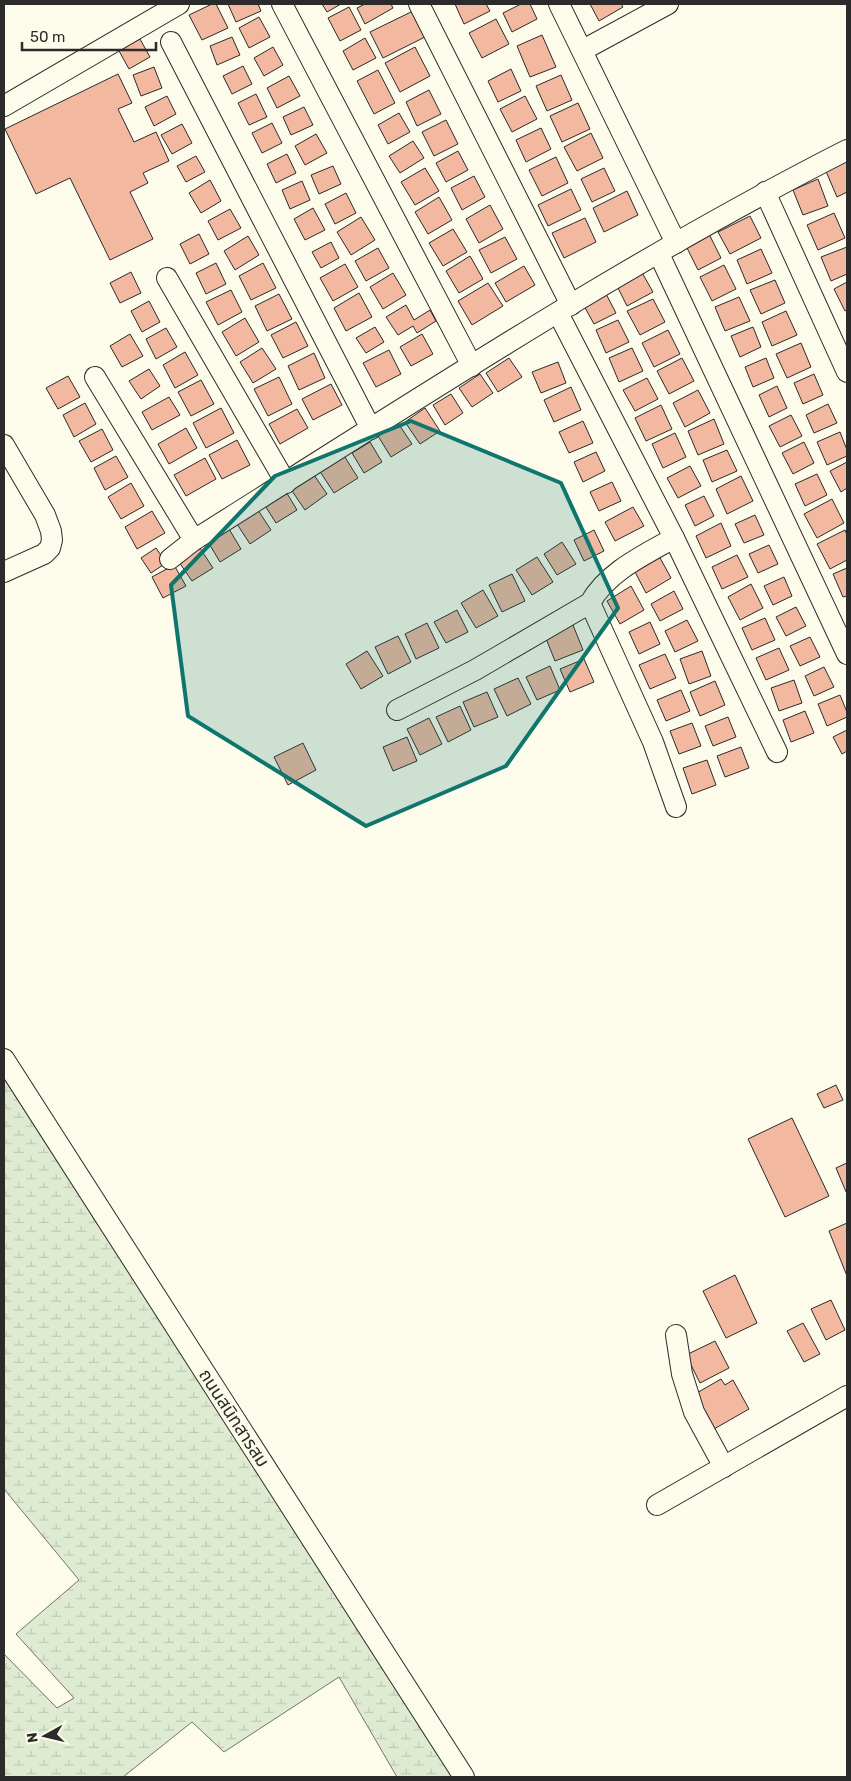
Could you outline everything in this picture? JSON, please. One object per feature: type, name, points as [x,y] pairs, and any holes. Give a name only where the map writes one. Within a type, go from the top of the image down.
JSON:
[{"type":"street","points":[[4,106],[178,4]]},
{"type":"street","points":[[282,4],[472,366]]},
{"type":"street","points":[[419,4],[777,752]]},
{"type":"street","points":[[559,4],[583,50],[667,248],[847,654]]},
{"type":"street","points":[[583,50],[668,4]]},
{"type":"street","points":[[171,42],[371,429]]},
{"type":"street","points":[[170,559],[194,540],[564,309],[765,192],[847,150]]},
{"type":"street","points":[[765,192],[847,372]]},
{"type":"street","points":[[168,278],[286,483]]},
{"type":"street","points":[[95,377],[194,540]]},
{"type":"street","points":[[4,445],[45,515],[52,540],[50,548],[44,554],[4,572]]},
{"type":"street","points":[[397,710],[475,670],[590,603],[595,594],[617,573],[641,556],[674,538]]},
{"type":"street","points":[[590,603],[653,742],[676,807]]},
{"type":"street","name":"ถนนสนิทสารสม","points":[[4,1059],[464,1777]]},
{"type":"street","points":[[676,1335],[682,1374],[694,1412],[724,1467]]},
{"type":"street","points":[[657,1506],[847,1396]]},
{"type":"highlighted area","points":[[411,421],[561,483],[618,608],[506,766],[366,826],[188,716],[171,585],[275,476]]},
{"type":"green space","points":[[4,1077],[453,1777],[397,1777],[339,1677],[224,1752],[192,1722],[123,1777],[4,1777],[4,1654],[57,1708],[74,1698],[16,1634],[79,1580],[4,1489]]},
{"type":"building","points":[[212,4],[216,4],[228,28],[202,40],[189,15]]},
{"type":"building","points":[[228,4],[258,4],[261,11],[236,22]]},
{"type":"building","points":[[322,4],[341,4],[327,12]]},
{"type":"building","points":[[365,4],[391,4],[393,8],[365,24],[357,8]]},
{"type":"building","points":[[455,4],[486,4],[490,11],[464,24]]},
{"type":"building","points":[[521,4],[530,4],[537,19],[512,32],[503,13]]},
{"type":"building","points":[[590,4],[621,4],[623,7],[599,21]]},
{"type":"building","points":[[349,7],[361,30],[340,41],[328,18]]},
{"type":"building","points":[[413,11],[425,37],[383,58],[370,32]]},
{"type":"building","points":[[259,17],[270,37],[249,48],[239,28]]},
{"type":"building","points":[[496,19],[509,44],[482,58],[469,33]]},
{"type":"building","points":[[542,35],[556,67],[530,77],[517,46]]},
{"type":"building","points":[[232,37],[240,55],[217,65],[210,46]]},
{"type":"building","points":[[365,38],[376,58],[353,70],[343,51]]},
{"type":"building","points":[[140,39],[150,57],[129,69],[119,51]]},
{"type":"building","points":[[273,47],[283,65],[264,76],[254,58]]},
{"type":"building","points":[[415,47],[430,76],[400,92],[385,63]]},
{"type":"building","points":[[243,66],[252,84],[232,94],[223,76]]},
{"type":"building","points":[[154,67],[162,88],[141,96],[133,75]]},
{"type":"building","points":[[511,69],[521,91],[498,102],[488,81]]},
{"type":"building","points":[[378,70],[395,103],[374,114],[357,81]]},
{"type":"building","points":[[118,74],[132,103],[118,109],[134,142],[156,132],[169,161],[143,173],[148,183],[130,192],[153,239],[110,260],[70,178],[36,194],[5,129]]},
{"type":"building","points":[[561,75],[572,100],[547,111],[536,86]]},
{"type":"building","points":[[289,76],[300,96],[277,108],[267,88]]},
{"type":"building","points":[[429,90],[441,114],[417,126],[406,102]]},
{"type":"building","points":[[256,94],[267,117],[249,125],[238,103]]},
{"type":"building","points":[[167,96],[176,114],[154,126],[145,107]]},
{"type":"building","points":[[525,96],[537,119],[512,132],[500,109]]},
{"type":"building","points":[[578,103],[590,129],[562,142],[550,116]]},
{"type":"building","points":[[304,107],[313,125],[291,135],[283,117]]},
{"type":"building","points":[[399,113],[410,132],[388,144],[378,125]]},
{"type":"building","points":[[446,120],[458,144],[434,156],[422,132]]},
{"type":"building","points":[[272,123],[282,143],[262,153],[252,133]]},
{"type":"building","points":[[182,124],[192,143],[172,154],[161,135]]},
{"type":"building","points":[[541,128],[551,149],[526,162],[516,140]]},
{"type":"building","points":[[591,133],[603,158],[577,171],[564,147]]},
{"type":"building","points":[[316,134],[327,153],[305,165],[295,146]]},
{"type":"building","points":[[413,141],[424,158],[400,173],[389,156]]},
{"type":"building","points":[[458,151],[468,170],[446,182],[436,163]]},
{"type":"building","points":[[287,154],[296,173],[276,183],[267,164]]},
{"type":"building","points":[[196,156],[205,172],[186,182],[177,166]]},
{"type":"building","points":[[556,157],[568,183],[542,196],[529,170]]},
{"type":"building","points":[[847,160],[847,192],[837,197],[825,169]]},
{"type":"building","points":[[333,166],[341,184],[319,194],[311,175]]},
{"type":"building","points":[[425,168],[439,191],[415,205],[401,182]]},
{"type":"building","points":[[604,168],[615,191],[592,202],[581,179]]},
{"type":"building","points":[[474,176],[485,197],[462,210],[451,188]]},
{"type":"building","points":[[818,179],[828,206],[803,215],[793,190]]},
{"type":"building","points":[[210,180],[221,201],[201,213],[189,193]]},
{"type":"building","points":[[302,181],[310,200],[290,209],[282,190]]},
{"type":"building","points":[[571,189],[581,210],[548,226],[538,205]]},
{"type":"building","points":[[627,191],[638,215],[604,232],[593,208]]},
{"type":"building","points":[[346,193],[356,213],[335,224],[325,204]]},
{"type":"building","points":[[439,197],[452,220],[428,234],[415,212]]},
{"type":"building","points":[[490,205],[503,229],[479,243],[466,219]]},
{"type":"building","points":[[313,208],[325,230],[305,240],[294,219]]},
{"type":"building","points":[[230,209],[241,228],[218,240],[208,221]]},
{"type":"building","points":[[834,213],[845,238],[818,250],[807,225]]},
{"type":"building","points":[[750,216],[761,238],[730,254],[718,232]]},
{"type":"building","points":[[361,217],[375,240],[351,255],[337,232]]},
{"type":"building","points":[[585,218],[596,242],[564,258],[552,233]]},
{"type":"building","points":[[453,229],[467,252],[443,266],[429,243]]},
{"type":"building","points":[[199,234],[209,254],[190,264],[180,244]]},
{"type":"building","points":[[709,234],[721,258],[698,270],[686,246]]},
{"type":"building","points":[[248,236],[259,255],[235,270],[224,251]]},
{"type":"building","points":[[505,237],[517,259],[491,273],[479,250]]},
{"type":"building","points":[[331,242],[339,258],[321,268],[312,252]]},
{"type":"building","points":[[847,247],[847,274],[831,281],[821,257]]},
{"type":"building","points":[[378,248],[389,268],[366,281],[355,261]]},
{"type":"building","points":[[761,249],[772,273],[747,284],[737,260]]},
{"type":"building","points":[[470,256],[483,279],[459,293],[446,271]]},
{"type":"building","points":[[216,263],[226,284],[206,294],[196,273]]},
{"type":"building","points":[[263,263],[276,288],[251,300],[239,276]]},
{"type":"building","points":[[345,264],[358,287],[333,301],[320,278]]},
{"type":"building","points":[[724,265],[736,289],[712,301],[700,277]]},
{"type":"building","points":[[524,266],[535,285],[506,302],[495,283]]},
{"type":"building","points":[[640,269],[653,292],[627,306],[615,282]]},
{"type":"building","points":[[131,272],[141,293],[120,303],[110,283]]},
{"type":"building","points":[[393,273],[406,295],[383,309],[370,287]]},
{"type":"building","points":[[775,280],[785,303],[761,314],[750,290]]},
{"type":"building","points":[[847,282],[847,310],[845,311],[834,289]]},
{"type":"building","points":[[488,283],[503,306],[472,325],[458,301]]},
{"type":"building","points":[[231,290],[242,312],[218,325],[206,302]]},
{"type":"building","points":[[605,292],[616,313],[594,324],[583,304]]},
{"type":"building","points":[[359,293],[372,317],[346,331],[334,308]]},
{"type":"building","points":[[279,294],[292,319],[267,331],[255,306]]},
{"type":"building","points":[[739,297],[750,321],[725,331],[715,307]]},
{"type":"building","points":[[653,299],[665,322],[640,335],[627,311]]},
{"type":"building","points":[[149,301],[160,322],[142,332],[131,311]]},
{"type":"building","points":[[406,305],[414,320],[430,310],[436,321],[417,333],[413,326],[398,335],[386,317]]},
{"type":"building","points":[[786,311],[797,335],[772,346],[762,322]]},
{"type":"building","points":[[245,318],[259,342],[236,356],[222,332]]},
{"type":"building","points":[[618,320],[629,342],[606,353],[596,330]]},
{"type":"building","points":[[296,322],[308,346],[283,358],[271,335]]},
{"type":"building","points":[[375,327],[384,342],[366,353],[356,338]]},
{"type":"building","points":[[753,327],[761,347],[740,357],[731,336]]},
{"type":"building","points":[[166,328],[177,347],[156,359],[146,339]]},
{"type":"building","points":[[668,330],[680,354],[654,367],[642,343]]},
{"type":"building","points":[[130,334],[143,356],[122,367],[110,346]]},
{"type":"building","points":[[422,334],[433,354],[411,366],[400,347]]},
{"type":"building","points":[[801,343],[811,367],[787,378],[776,354]]},
{"type":"building","points":[[262,348],[276,369],[253,383],[240,362]]},
{"type":"building","points":[[632,348],[643,371],[619,382],[609,358]]},
{"type":"building","points":[[389,350],[401,374],[376,387],[363,363]]},
{"type":"building","points":[[185,352],[198,375],[175,388],[163,365]]},
{"type":"building","points":[[314,353],[325,378],[299,390],[288,366]]},
{"type":"building","points":[[509,358],[522,377],[498,392],[486,373]]},
{"type":"building","points":[[682,358],[694,381],[669,394],[657,371]]},
{"type":"building","points":[[766,358],[774,378],[753,387],[745,367]]},
{"type":"building","points":[[558,362],[566,383],[541,393],[532,372]]},
{"type":"building","points":[[149,369],[160,386],[141,399],[129,381]]},
{"type":"building","points":[[480,374],[493,393],[472,407],[459,388]]},
{"type":"building","points":[[814,374],[823,395],[803,404],[794,383]]},
{"type":"building","points":[[68,376],[80,397],[58,409],[46,388]]},
{"type":"building","points":[[279,377],[292,404],[268,416],[254,389]]},
{"type":"building","points":[[647,378],[658,399],[635,411],[623,390]]},
{"type":"building","points":[[201,380],[214,404],[191,416],[178,392]]},
{"type":"building","points":[[331,384],[342,405],[313,420],[302,399]]},
{"type":"building","points":[[777,386],[787,408],[769,417],[759,395]]},
{"type":"building","points":[[571,387],[581,410],[554,422],[544,400]]},
{"type":"building","points":[[698,390],[710,413],[685,427],[673,403]]},
{"type":"building","points":[[451,394],[463,413],[445,425],[433,405]]},
{"type":"building","points":[[169,397],[180,415],[152,430],[142,412]]},
{"type":"building","points":[[85,403],[96,424],[74,437],[63,415]]},
{"type":"building","points":[[828,404],[837,423],[814,433],[806,415]]},
{"type":"building","points":[[661,405],[672,429],[646,441],[635,418]]},
{"type":"building","points":[[221,408],[234,433],[206,448],[193,423]]},
{"type":"building","points":[[425,408],[440,431],[420,444],[405,422]]},
{"type":"building","points":[[297,409],[308,428],[280,444],[269,424]]},
{"type":"building","points":[[791,415],[802,436],[780,447],[769,426]]},
{"type":"building","points":[[714,419],[724,444],[698,455],[688,431]]},
{"type":"building","points":[[583,421],[593,443],[569,453],[559,432]]},
{"type":"building","points":[[398,423],[412,444],[391,457],[378,436]]},
{"type":"building","points":[[186,428],[197,448],[169,464],[158,444]]},
{"type":"building","points":[[102,429],[113,450],[91,462],[79,441]]},
{"type":"building","points":[[840,432],[847,450],[847,456],[827,465],[817,442]]},
{"type":"building","points":[[675,433],[686,457],[663,468],[652,444]]},
{"type":"building","points":[[237,440],[250,465],[222,479],[209,455]]},
{"type":"building","points":[[370,442],[382,462],[364,473],[352,453]]},
{"type":"building","points":[[804,442],[814,463],[793,474],[782,453]]},
{"type":"building","points":[[727,450],[737,471],[712,482],[703,460]]},
{"type":"building","points":[[596,452],[605,471],[583,482],[574,462]]},
{"type":"building","points":[[343,454],[358,478],[334,493],[319,470]]},
{"type":"building","points":[[116,456],[128,477],[105,490],[94,468]]},
{"type":"building","points":[[205,458],[216,479],[186,496],[174,475]]},
{"type":"building","points":[[847,462],[847,488],[841,492],[830,471]]},
{"type":"building","points":[[690,466],[701,486],[678,498],[667,478]]},
{"type":"building","points":[[312,472],[327,494],[305,510],[290,488]]},
{"type":"building","points":[[817,474],[827,495],[805,506],[795,484]]},
{"type":"building","points":[[741,476],[753,501],[727,514],[716,489]]},
{"type":"building","points":[[612,482],[621,501],[599,511],[590,492]]},
{"type":"building","points":[[131,483],[144,506],[121,519],[108,497]]},
{"type":"building","points":[[285,490],[297,510],[276,523],[264,504]]},
{"type":"building","points":[[704,496],[714,516],[695,526],[685,505]]},
{"type":"building","points":[[832,499],[844,523],[817,538],[804,514]]},
{"type":"building","points":[[633,507],[644,526],[615,541],[605,522]]},
{"type":"building","points":[[258,510],[271,530],[250,544],[237,524]]},
{"type":"building","points":[[152,511],[165,533],[137,549],[125,527]]},
{"type":"building","points":[[755,515],[764,535],[744,543],[735,524]]},
{"type":"building","points":[[721,523],[731,546],[706,558],[696,536]]},
{"type":"building","points":[[229,529],[241,549],[220,562],[208,542]]},
{"type":"building","points":[[594,530],[604,551],[584,561],[574,540]]},
{"type":"building","points":[[845,530],[847,535],[847,560],[830,569],[817,544]]},
{"type":"building","points":[[562,542],[576,564],[557,575],[544,554]]},
{"type":"building","points":[[769,545],[778,564],[758,573],[749,554]]},
{"type":"building","points":[[156,548],[166,563],[151,573],[141,558]]},
{"type":"building","points":[[200,548],[213,568],[192,581],[179,562]]},
{"type":"building","points":[[737,555],[748,577],[722,589],[712,567]]},
{"type":"building","points":[[659,556],[671,578],[646,593],[634,570]]},
{"type":"building","points":[[537,557],[553,582],[532,595],[516,570]]},
{"type":"building","points":[[174,565],[186,586],[163,598],[152,577]]},
{"type":"building","points":[[847,568],[847,596],[843,597],[833,574]]},
{"type":"building","points":[[512,574],[525,601],[502,612],[489,585]]},
{"type":"building","points":[[784,577],[792,596],[773,605],[764,586]]},
{"type":"building","points":[[751,584],[763,608],[740,620],[728,597]]},
{"type":"building","points":[[631,586],[644,610],[620,624],[607,601]]},
{"type":"building","points":[[483,590],[498,616],[476,628],[461,603]]},
{"type":"building","points":[[674,591],[683,609],[660,621],[651,604]]},
{"type":"building","points":[[796,607],[806,626],[786,636],[776,617]]},
{"type":"building","points":[[457,610],[468,632],[446,643],[434,622]]},
{"type":"building","points":[[765,618],[775,640],[752,650],[742,628]]},
{"type":"building","points":[[687,620],[698,641],[675,652],[665,631]]},
{"type":"building","points":[[650,622],[660,644],[639,654],[629,632]]},
{"type":"building","points":[[427,623],[439,648],[416,659],[405,634]]},
{"type":"building","points":[[573,625],[583,650],[555,661],[545,636]]},
{"type":"building","points":[[398,636],[411,662],[388,674],[375,647]]},
{"type":"building","points":[[810,637],[820,657],[800,666],[790,646]]},
{"type":"building","points":[[779,648],[789,670],[766,680],[756,658]]},
{"type":"building","points":[[367,651],[383,676],[361,689],[346,664]]},
{"type":"building","points":[[702,651],[711,676],[689,684],[680,659]]},
{"type":"building","points":[[665,654],[676,678],[650,689],[639,665]]},
{"type":"building","points":[[584,659],[594,682],[570,692],[560,669]]},
{"type":"building","points":[[550,666],[560,690],[537,700],[526,677]]},
{"type":"building","points":[[824,667],[834,687],[814,696],[805,676]]},
{"type":"building","points":[[518,678],[531,704],[507,716],[494,689]]},
{"type":"building","points":[[794,680],[802,703],[779,711],[771,688]]},
{"type":"building","points":[[715,681],[725,705],[700,716],[690,692]]},
{"type":"building","points":[[681,690],[690,711],[666,721],[657,700]]},
{"type":"building","points":[[487,692],[498,717],[474,727],[463,702]]},
{"type":"building","points":[[840,695],[847,712],[847,717],[827,726],[818,704]]},
{"type":"building","points":[[460,706],[471,730],[448,742],[436,717]]},
{"type":"building","points":[[805,711],[814,733],[791,742],[783,720]]},
{"type":"building","points":[[728,717],[736,737],[713,746],[705,726]]},
{"type":"building","points":[[429,718],[442,744],[420,755],[407,729]]},
{"type":"building","points":[[692,723],[701,746],[679,754],[670,731]]},
{"type":"building","points":[[847,730],[847,751],[842,754],[833,737]]},
{"type":"building","points":[[407,737],[417,761],[393,771],[383,747]]},
{"type":"building","points":[[303,743],[316,770],[288,785],[274,757]]},
{"type":"building","points":[[741,747],[749,768],[725,777],[717,756]]},
{"type":"building","points":[[707,760],[716,785],[692,794],[683,768]]},
{"type":"building","points":[[836,1085],[843,1100],[824,1108],[817,1094]]},
{"type":"building","points":[[792,1118],[829,1196],[785,1217],[748,1139]]},
{"type":"building","points":[[847,1163],[847,1194],[836,1168]]},
{"type":"building","points":[[847,1223],[847,1276],[829,1231]]},
{"type":"building","points":[[735,1275],[757,1323],[726,1338],[703,1291]]},
{"type":"building","points":[[831,1300],[845,1330],[826,1340],[811,1309]]},
{"type":"building","points":[[803,1323],[820,1354],[804,1362],[787,1331]]},
{"type":"building","points":[[715,1341],[729,1368],[700,1383],[686,1355]]},
{"type":"building","points":[[721,1379],[725,1385],[733,1380],[749,1409],[714,1429],[695,1394]]}]
